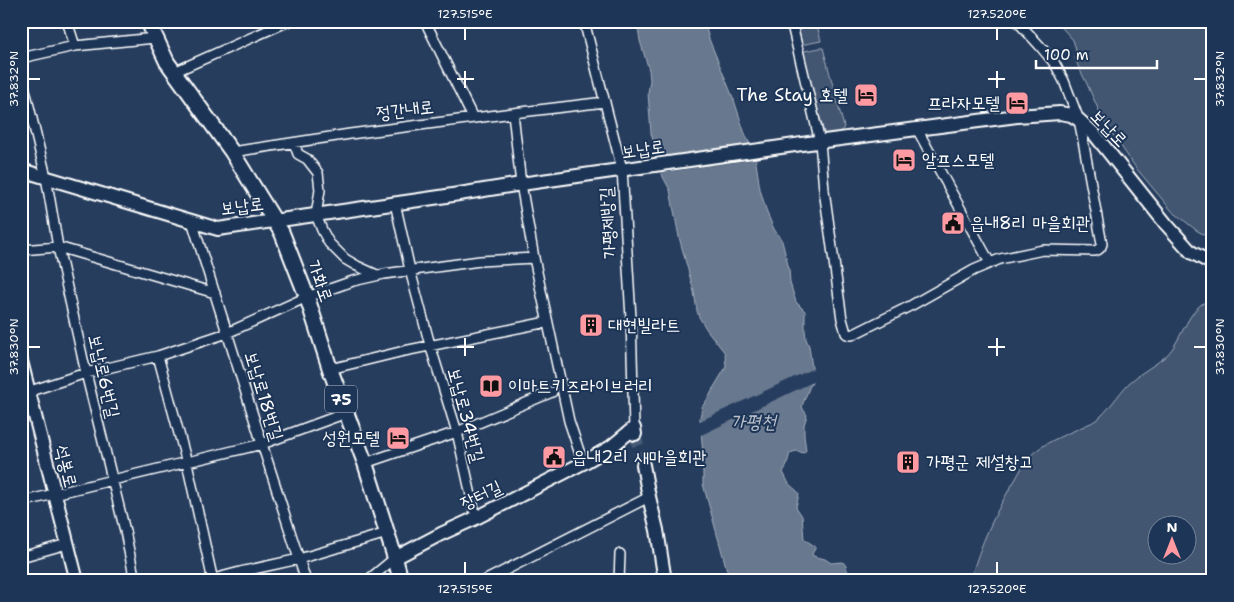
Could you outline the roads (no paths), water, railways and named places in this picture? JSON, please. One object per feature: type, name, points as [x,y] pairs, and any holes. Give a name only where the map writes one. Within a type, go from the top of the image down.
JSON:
[{"type":"main road","name":"가화로","points":[[148,21],[167,62],[232,152],[282,233],[307,297],[330,369],[365,463],[395,558],[400,581]]},
{"type":"street","points":[[67,21],[74,46]]},
{"type":"street","points":[[174,72],[289,21]]},
{"type":"street","points":[[425,21],[472,118]]},
{"type":"street","name":"가평제방길","points":[[583,463],[634,431],[631,318],[622,169],[584,21]]},
{"type":"street","points":[[791,21],[824,190],[842,319],[846,333],[852,335],[990,263],[1010,256],[1044,250],[1095,251],[1101,247],[1079,120],[1064,81],[1055,64],[1016,21]]},
{"type":"street","points":[[21,58],[74,46],[155,38]]},
{"type":"street","name":"보납로6번길","points":[[21,72],[46,177],[58,247],[86,373],[113,481],[135,581]]},
{"type":"street","name":"정간내로","points":[[232,152],[350,134],[605,102]]},
{"type":"street","points":[[513,113],[521,184],[534,258],[569,421],[583,463]]},
{"type":"street","name":"보납로","points":[[21,170],[218,229],[814,142],[992,119],[1065,114],[1079,120],[1095,135],[1166,224],[1191,252],[1213,264]]},
{"type":"street","points":[[917,129],[990,263]]},
{"type":"street","points":[[294,142],[298,154],[307,159],[318,173],[320,190],[316,215],[329,243],[339,254],[377,275]]},
{"type":"street","name":"보납로34번길","points":[[395,204],[430,345],[456,432],[476,518]]},
{"type":"street","name":"보납로18번길","points":[[192,221],[306,581]]},
{"type":"street","points":[[21,250],[58,247],[215,293]]},
{"type":"street","points":[[25,393],[86,373],[158,356],[227,333],[307,297],[353,281],[377,275],[480,260],[534,258]]},
{"type":"street","points":[[330,369],[430,345],[547,322]]},
{"type":"street","points":[[158,356],[187,463],[210,580],[299,559],[387,533]]},
{"type":"street","name":"석봉로","points":[[21,361],[25,393],[55,495],[76,581]]},
{"type":"street","points":[[365,463],[456,432],[552,392]]},
{"type":"street","points":[[21,502],[262,444],[346,413]]},
{"type":"street","name":"장터길","points":[[395,558],[583,463]]},
{"type":"street","points":[[643,465],[657,530],[665,581]]},
{"type":"street","points":[[484,581],[649,497]]},
{"type":"street","points":[[21,557],[67,544]]},
{"type":"street","points":[[618,581],[620,554]]},
{"type":"street","points":[[367,581],[395,558]]},
{"type":"water","name":"가평천","points":[[637,21],[704,21],[709,39],[755,156],[760,189],[767,213],[782,241],[789,269],[790,283],[796,302],[805,311],[806,339],[809,346],[813,375],[813,381],[802,406],[807,415],[804,425],[806,450],[804,453],[796,451],[790,453],[783,472],[789,484],[799,494],[796,507],[802,516],[804,539],[816,547],[812,554],[813,556],[825,559],[831,563],[843,562],[850,581],[730,581],[703,484],[700,418],[702,407],[726,367],[725,353],[707,330],[697,311],[670,190],[663,177],[651,133],[648,93],[649,70],[640,41]]},
{"type":"tunnel","points":[[635,434],[643,465]]},
{"type":"place","name":"The Stay 호텔","points":[[866,95]]},
{"type":"place","name":"프라자모텔","points":[[1017,103]]},
{"type":"place","name":"알프스모텔","points":[[904,160]]},
{"type":"place","name":"읍내8리 마을회관","points":[[953,223]]},
{"type":"place","name":"대현빌라트","points":[[591,325]]},
{"type":"place","name":"이마트키즈라이브러리","points":[[491,386]]},
{"type":"place","name":"성원모텔","points":[[398,438]]},
{"type":"place","name":"읍내2리 새마을회관","points":[[554,457]]},
{"type":"place","name":"가평군 제설창고","points":[[908,462]]}]
